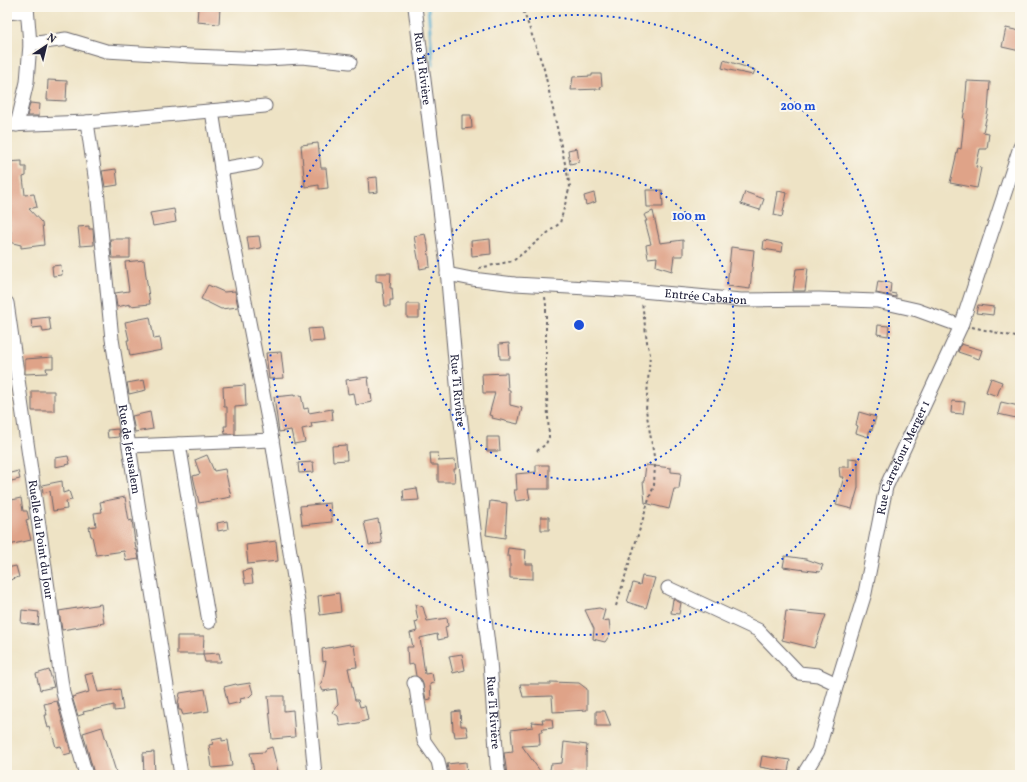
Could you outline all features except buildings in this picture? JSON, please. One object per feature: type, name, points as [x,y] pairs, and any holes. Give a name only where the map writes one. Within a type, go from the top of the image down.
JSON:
[{"type":"street","name":"Rue Ti Rivière","points":[[415,7],[448,274],[459,406],[490,661],[499,775]]},
{"type":"street","points":[[7,13],[27,9],[30,44],[27,82],[12,125],[86,122],[265,106]]},
{"type":"street","points":[[30,44],[66,39],[106,51],[264,59],[302,57],[350,62]]},
{"type":"street","points":[[212,111],[231,227],[272,440],[300,615],[315,775]]},
{"type":"street","name":"Rue de Jérusalem","points":[[86,122],[97,190],[112,339],[181,775]]},
{"type":"street","name":"Rue Carrefour Merger 1","points":[[804,775],[818,751],[865,593],[886,487],[961,326],[1020,147]]},
{"type":"street","points":[[222,169],[256,164]]},
{"type":"street","name":"Entrée Cabaron","points":[[448,274],[472,279],[515,284],[641,291],[741,300],[819,299],[876,301],[917,310],[961,326]]},
{"type":"street","name":"Ruelle du Point du Jour","points":[[7,303],[63,693],[86,775]]},
{"type":"street","points":[[129,446],[272,440]]},
{"type":"street","points":[[179,444],[209,622]]},
{"type":"street","points":[[668,588],[758,630],[799,673],[818,675],[837,684]]},
{"type":"street","points":[[414,683],[416,687],[424,741],[438,761],[441,775]]},
{"type":"path","points":[[477,268],[513,261],[560,223],[570,186],[544,69],[522,7]]},
{"type":"path","points":[[537,451],[546,444],[549,437],[546,375],[546,305],[544,286]]},
{"type":"path","points":[[616,606],[654,486],[656,462],[646,410],[650,354],[647,342],[641,291]]},
{"type":"path","points":[[961,326],[1020,338]]},
{"type":"waterway","points":[[428,7],[433,65]]}]
